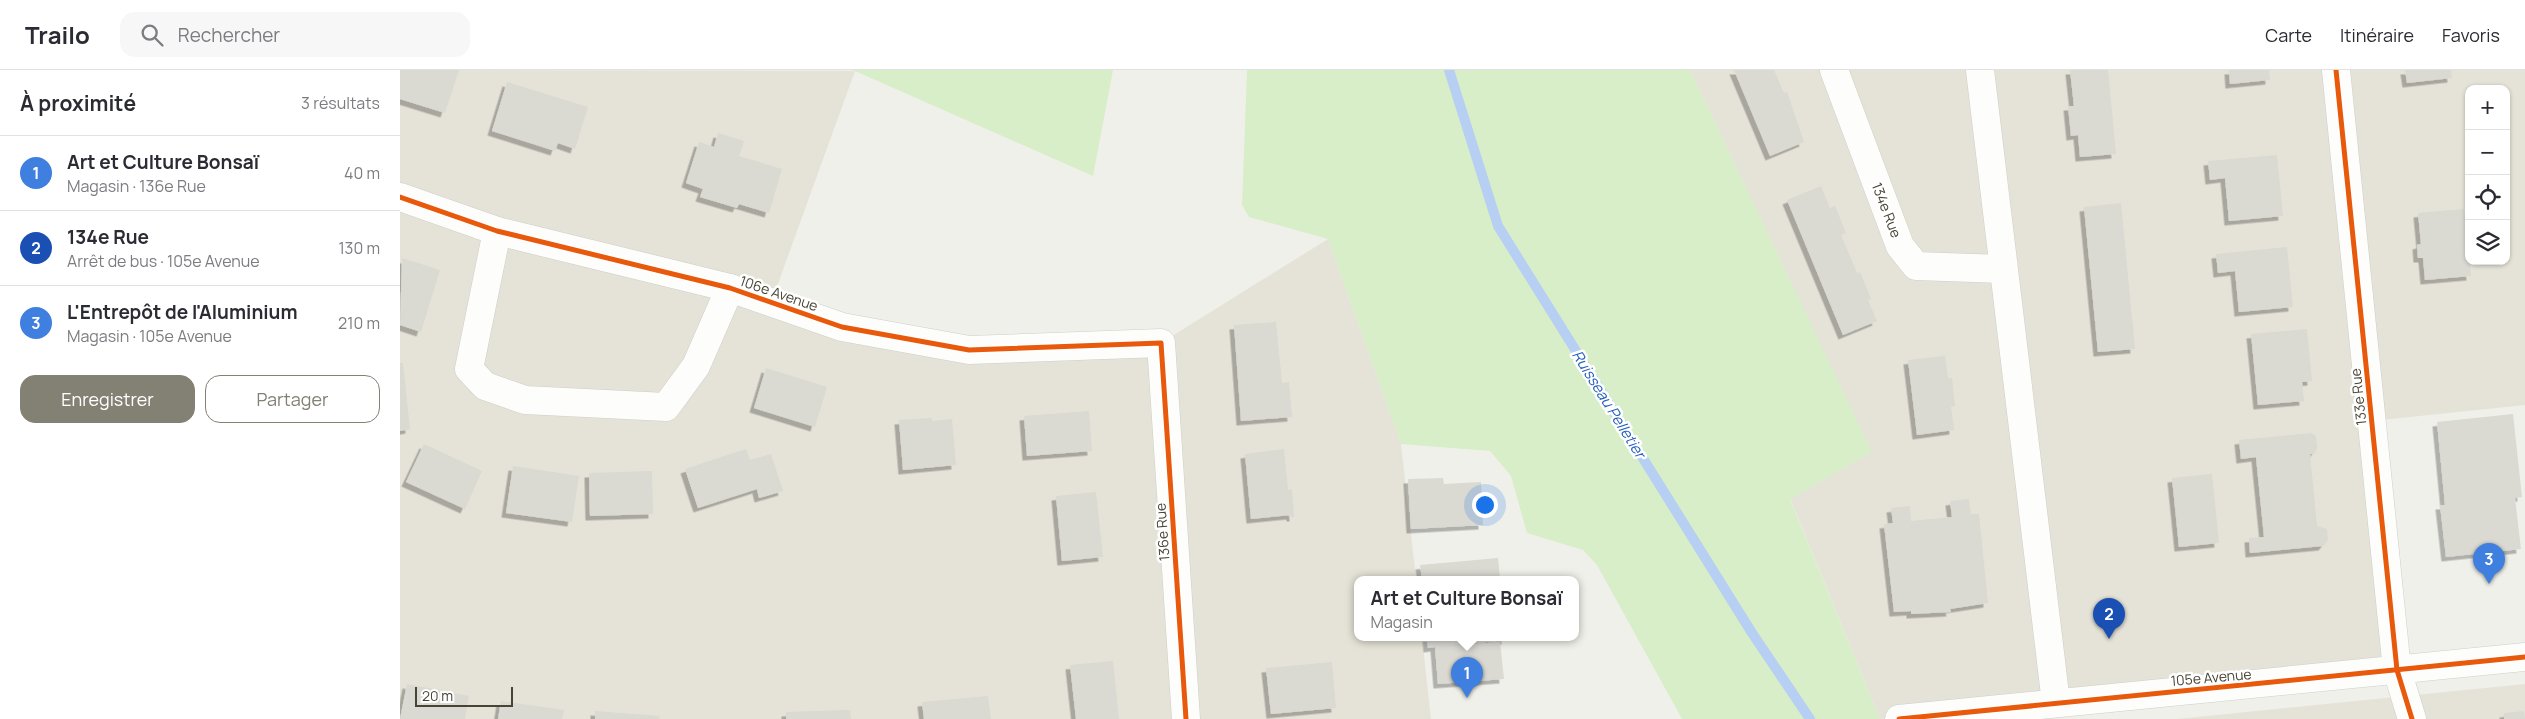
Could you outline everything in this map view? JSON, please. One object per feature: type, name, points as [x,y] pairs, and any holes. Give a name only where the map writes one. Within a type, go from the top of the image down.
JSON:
[{"type":"street","name":"134e Rue","points":[[1834,70],[1900,246],[1916,266],[2002,269]]},
{"type":"street","points":[[1980,70],[2002,269],[2056,703]]},
{"type":"street","name":"133e Rue","points":[[2336,70],[2397,670],[2412,719]]},
{"type":"street","name":"106e Avenue","points":[[400,197],[497,231],[730,288],[842,327],[969,350],[1160,343]]},
{"type":"street","name":"106e Avenue","points":[[497,231],[469,369],[485,386],[525,400],[666,407],[696,366],[730,288]]},
{"type":"street","name":"136e Rue","points":[[1160,343],[1186,719]]},
{"type":"street","name":"105e Avenue","points":[[1899,719],[2525,657]]},
{"type":"shaded area","points":[[400,70],[855,71],[771,303],[969,350],[1161,343],[1328,239],[1401,444],[1416,576],[1354,576],[1354,641],[1422,641],[1431,719],[400,719]]},
{"type":"shaded area","points":[[1690,70],[2525,70],[2525,405],[2372,421],[2397,670],[1880,719],[1790,498],[1871,452]]},
{"type":"shaded area","points":[[2525,684],[2525,719],[2177,719]]},
{"type":"green space","points":[[851,70],[1113,70],[1093,176],[855,71]]},
{"type":"green space","points":[[1247,70],[1690,70],[1872,452],[1790,499],[1880,719],[1682,719],[1597,565],[1583,550],[1527,533],[1511,476],[1490,451],[1401,444],[1328,239],[1249,217],[1242,205]]},
{"type":"building","points":[[400,70],[459,70],[445,113],[400,99]]},
{"type":"building","points":[[1734,70],[1774,70],[1784,93],[1787,92],[1804,142],[1770,156]]},
{"type":"building","points":[[2070,70],[2108,70],[2116,154],[2080,157],[2078,135],[2071,136],[2068,106],[2074,106]]},
{"type":"building","points":[[2229,70],[2269,70],[2270,80],[2230,84]]},
{"type":"building","points":[[2405,70],[2451,70],[2452,78],[2407,83]]},
{"type":"building","points":[[507,82],[588,107],[575,149],[558,143],[555,151],[492,131]]},
{"type":"building","points":[[718,133],[744,141],[739,156],[782,169],[769,213],[739,204],[737,208],[700,197],[703,189],[686,183],[699,142],[714,147]]},
{"type":"building","points":[[2277,155],[2283,216],[2229,221],[2225,178],[2210,180],[2208,161]]},
{"type":"building","points":[[1821,186],[1830,208],[1835,206],[1846,233],[1841,235],[1857,273],[1860,272],[1871,299],[1868,300],[1877,321],[1843,335],[1787,200]]},
{"type":"building","points":[[2121,203],[2135,349],[2098,352],[2084,207]]},
{"type":"building","points":[[2464,209],[2465,265],[2470,265],[2471,276],[2425,280],[2423,258],[2418,258],[2417,245],[2421,244],[2418,213]]},
{"type":"building","points":[[2287,247],[2293,307],[2239,312],[2235,271],[2218,273],[2216,254]]},
{"type":"building","points":[[402,258],[440,270],[421,332],[400,325]]},
{"type":"building","points":[[1276,322],[1282,383],[1289,382],[1292,417],[1241,421],[1234,325]]},
{"type":"building","points":[[2307,329],[2312,381],[2302,382],[2304,401],[2258,405],[2251,334]]},
{"type":"building","points":[[1945,356],[1948,378],[1952,378],[1955,406],[1951,407],[1954,430],[1917,435],[1908,360]]},
{"type":"building","points":[[400,363],[403,363],[410,429],[400,431]]},
{"type":"building","points":[[766,368],[827,387],[815,427],[754,408]]},
{"type":"building","points":[[1089,411],[1092,451],[1027,456],[1024,416]]},
{"type":"building","points":[[2513,414],[2522,497],[2515,498],[2521,549],[2446,557],[2440,505],[2445,505],[2437,422]]},
{"type":"building","points":[[932,418],[932,421],[952,419],[956,465],[903,470],[899,420]]},
{"type":"building","points":[[2311,433],[2316,436],[2317,449],[2314,454],[2310,454],[2317,526],[2327,529],[2328,540],[2323,546],[2250,553],[2249,538],[2264,537],[2256,457],[2241,459],[2239,440]]},
{"type":"building","points":[[424,444],[482,471],[465,509],[406,482]]},
{"type":"building","points":[[746,449],[750,460],[771,454],[783,491],[759,498],[757,489],[698,508],[685,469]]},
{"type":"building","points":[[1284,449],[1288,490],[1292,489],[1294,517],[1291,517],[1291,515],[1251,519],[1245,454]]},
{"type":"building","points":[[513,466],[579,476],[572,522],[506,513]]},
{"type":"building","points":[[652,471],[653,514],[590,516],[589,473]]},
{"type":"building","points":[[2212,474],[2219,543],[2179,547],[2172,478]]},
{"type":"building","points":[[1443,478],[1444,484],[1481,482],[1483,525],[1411,529],[1408,479]]},
{"type":"building","points":[[1096,492],[1103,557],[1062,561],[1056,496]]},
{"type":"building","points":[[1969,499],[1971,514],[1979,514],[1988,603],[1950,609],[1951,612],[1911,614],[1911,611],[1894,612],[1884,524],[1893,523],[1891,508],[1910,506],[1911,521],[1952,517],[1950,501]]},
{"type":"building","points":[[1498,558],[1500,576],[1422,576],[1420,565]]},
{"type":"building","points":[[1427,641],[1496,641],[1437,647],[1500,642],[1504,679],[1438,684],[1435,647],[1428,648]]},
{"type":"building","points":[[1113,661],[1119,719],[1076,719],[1070,665]]},
{"type":"building","points":[[1332,662],[1336,708],[1271,714],[1266,668]]},
{"type":"building","points":[[407,684],[469,696],[465,719],[400,719]]},
{"type":"building","points":[[988,696],[991,719],[924,719],[922,702]]},
{"type":"building","points":[[501,701],[564,710],[562,719],[498,719]]},
{"type":"building","points":[[850,710],[851,719],[786,719],[786,712]]},
{"type":"building","points":[[595,711],[660,716],[659,719],[595,719]]},
{"type":"building","points":[[2524,711],[2525,719],[2504,719],[2504,713]]},
{"type":"waterway","name":"Ruisseau Pelletier","points":[[1449,70],[1498,226],[1752,633],[1810,719]]},
{"type":"cycle path","points":[[2336,70],[2397,670],[2412,719]]},
{"type":"cycle path","points":[[400,197],[497,231],[730,288],[842,327],[969,350],[1161,343],[1186,719]]},
{"type":"cycle path","points":[[1899,719],[2525,657]]},
{"type":"place","name":"L'Entrepôt de l'Aluminium","points":[[2489,584]]},
{"type":"place","name":"134e Rue","points":[[2109,639]]},
{"type":"place","name":"Art et Culture Bonsaï","points":[[1467,698]]}]
